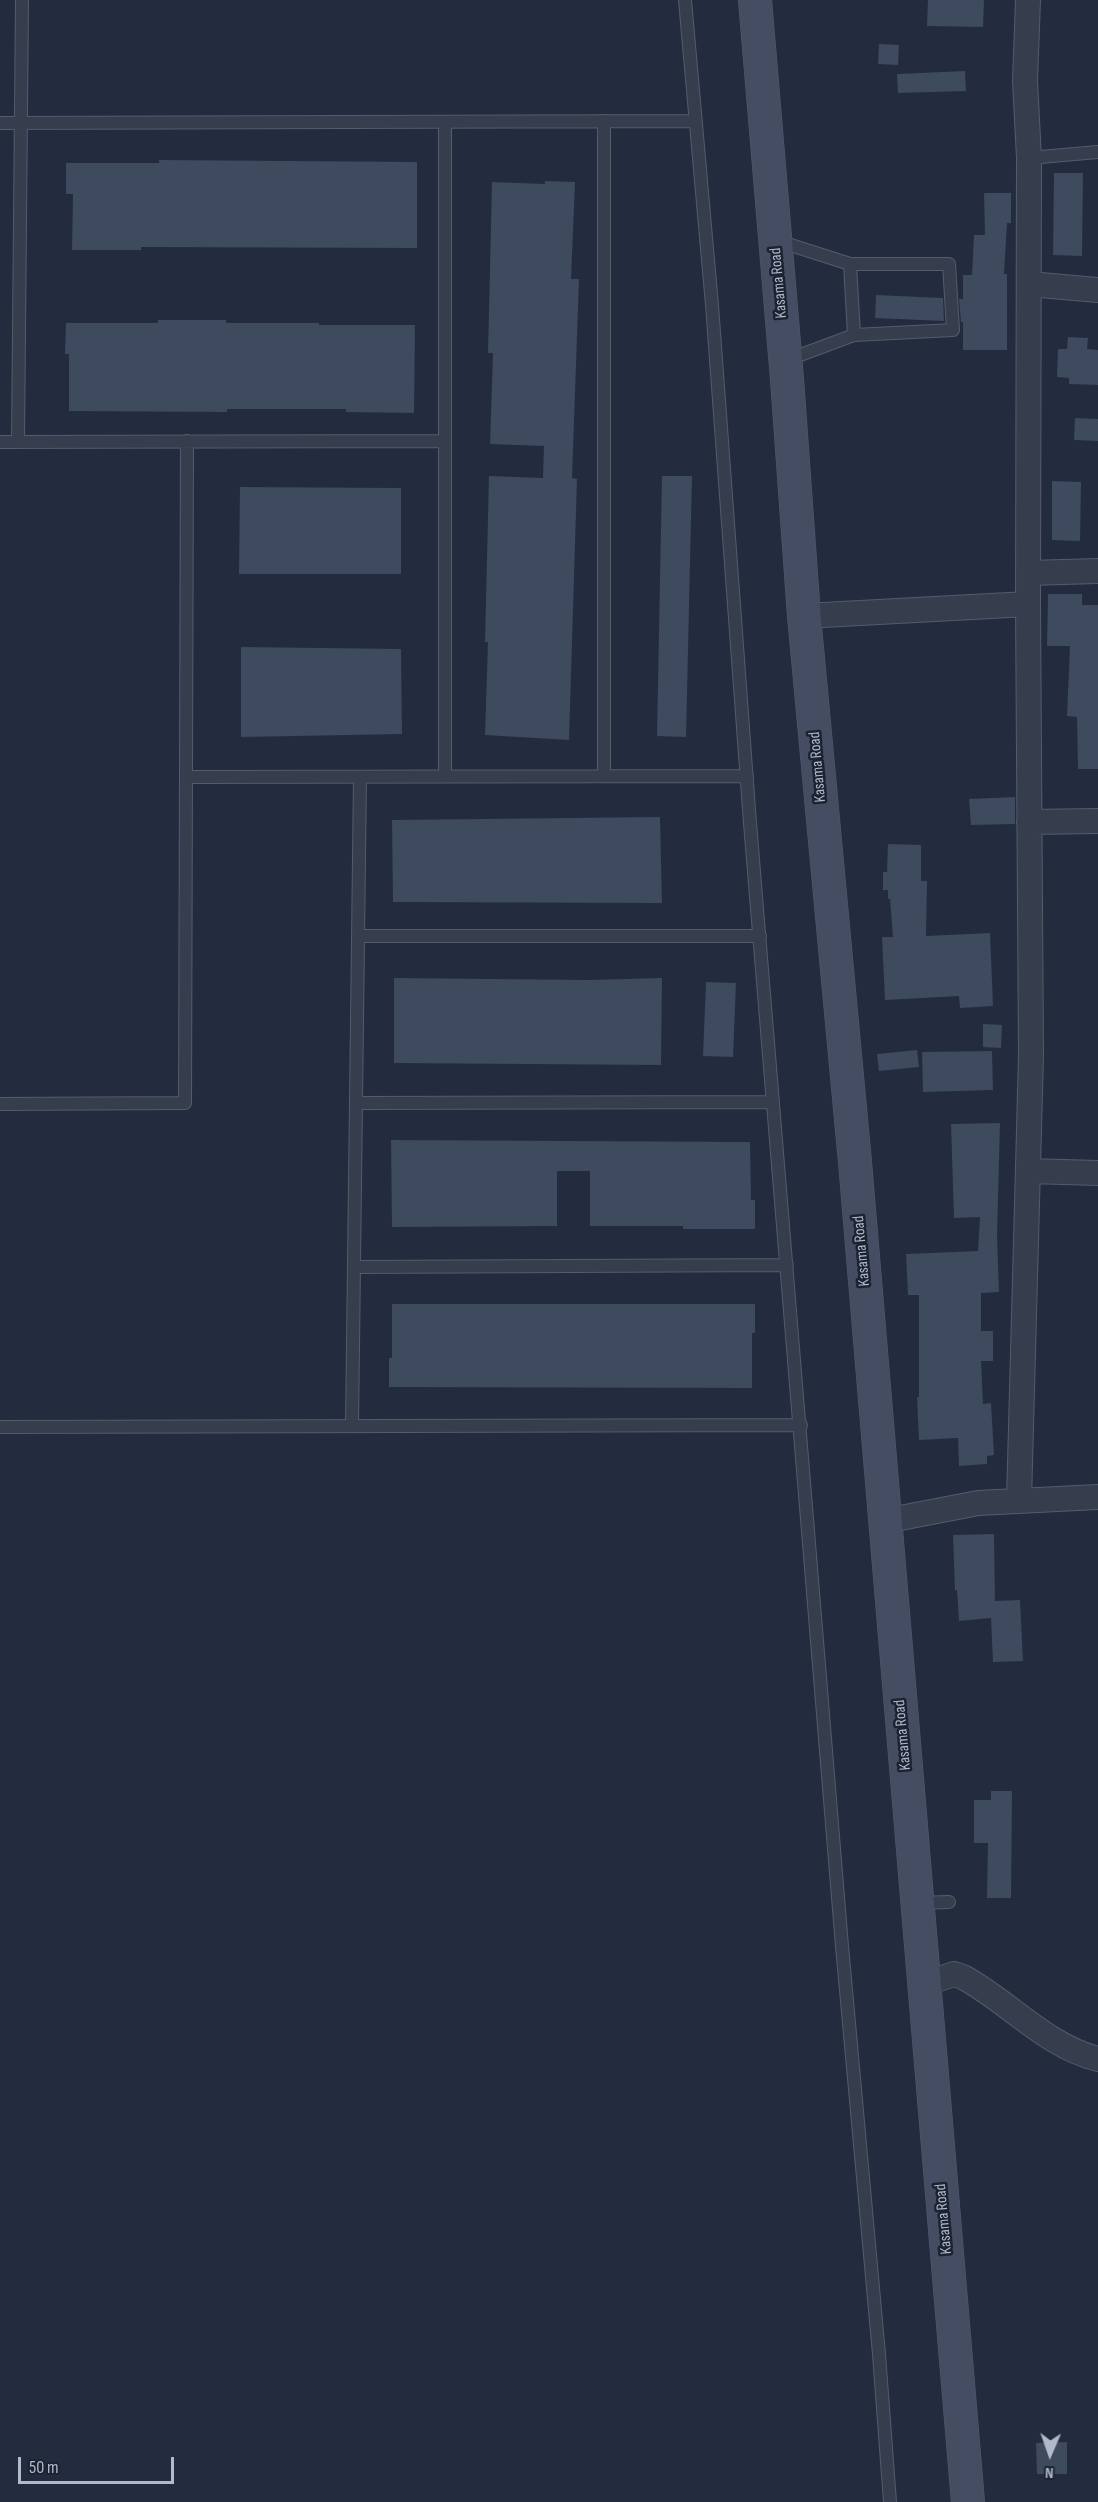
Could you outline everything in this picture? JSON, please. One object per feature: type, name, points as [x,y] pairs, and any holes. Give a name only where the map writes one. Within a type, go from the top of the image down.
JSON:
[{"type":"street","name":"Kasama Road","points":[[755,0],[786,360],[804,616],[885,1521],[933,1902],[924,1984],[968,2502]]},
{"type":"street","points":[[1020,1501],[1029,1171],[1029,158],[1025,81],[1028,0]]},
{"type":"street","points":[[1029,284],[1098,290]]},
{"type":"street","points":[[1028,573],[1098,571]]},
{"type":"street","points":[[804,616],[1028,604]]},
{"type":"street","points":[[1029,822],[1098,821]]},
{"type":"street","points":[[1029,1171],[1098,1173]]},
{"type":"street","points":[[885,1521],[978,1503],[1098,1497]]},
{"type":"street","points":[[924,1984],[954,1974],[963,1977],[1056,2042],[1081,2055],[1098,2059]]},
{"type":"lane","points":[[18,442],[22,0]]},
{"type":"lane","points":[[685,0],[712,305],[747,776],[841,1934],[890,2502]]},
{"type":"lane","points":[[0,123],[696,121]]},
{"type":"lane","points":[[445,122],[445,777]]},
{"type":"lane","points":[[604,122],[604,776]]},
{"type":"lane","points":[[1029,158],[1098,152]]},
{"type":"lane","points":[[776,240],[850,264],[949,264],[953,330],[854,334],[786,360]]},
{"type":"lane","points":[[850,264],[854,334]]},
{"type":"lane","points":[[0,1104],[185,1103],[187,441]]},
{"type":"lane","points":[[0,442],[445,441]]},
{"type":"lane","points":[[186,777],[747,776]]},
{"type":"lane","points":[[352,1426],[360,777]]},
{"type":"lane","points":[[358,936],[760,936]]},
{"type":"lane","points":[[356,1103],[773,1102]]},
{"type":"lane","points":[[354,1267],[787,1265]]},
{"type":"lane","points":[[0,1427],[801,1425]]},
{"type":"building","points":[[928,0],[984,0],[983,27],[927,26]]},
{"type":"building","points":[[879,44],[899,45],[898,65],[878,64]]},
{"type":"building","points":[[965,71],[966,91],[898,93],[897,74]]},
{"type":"building","points":[[159,160],[417,162],[417,248],[141,247],[141,250],[72,250],[73,194],[66,194],[66,163],[159,163]]},
{"type":"building","points":[[1054,173],[1083,173],[1082,256],[1053,255]]},
{"type":"building","points":[[545,181],[575,182],[571,279],[579,279],[572,478],[577,479],[569,740],[485,735],[489,476],[543,478],[544,446],[490,444],[493,353],[488,353],[492,182],[545,184]]},
{"type":"building","points":[[984,193],[1011,193],[1011,223],[1007,223],[1004,274],[1007,274],[1007,350],[963,350],[963,322],[961,322],[959,299],[963,299],[963,275],[972,275],[974,235],[985,235]]},
{"type":"building","points":[[876,295],[943,298],[944,321],[875,318]]},
{"type":"building","points":[[158,320],[226,320],[226,323],[319,323],[319,325],[415,325],[414,413],[346,412],[346,409],[227,409],[227,412],[69,411],[69,354],[65,354],[66,323],[158,323]]},
{"type":"building","points":[[1068,337],[1088,338],[1087,349],[1098,350],[1098,385],[1069,384],[1069,378],[1057,377],[1058,349],[1067,349]]},
{"type":"building","points":[[1075,418],[1098,419],[1098,441],[1074,440]]},
{"type":"building","points":[[662,476],[692,476],[686,737],[657,736]]},
{"type":"building","points":[[1052,481],[1081,482],[1080,541],[1052,540]]},
{"type":"building","points":[[240,487],[401,488],[401,574],[239,574]]},
{"type":"building","points":[[1048,594],[1082,594],[1082,605],[1098,605],[1098,769],[1078,769],[1077,717],[1067,716],[1070,646],[1047,646]]},
{"type":"building","points":[[241,647],[401,649],[402,734],[241,737]]},
{"type":"building","points":[[1015,797],[1015,824],[971,825],[969,799]]},
{"type":"building","points":[[660,817],[662,903],[393,902],[392,820]]},
{"type":"building","points":[[888,844],[921,845],[921,881],[927,881],[926,936],[990,933],[993,1006],[960,1008],[959,996],[885,1000],[882,937],[893,937],[890,899],[888,899],[888,890],[883,890],[883,872],[887,872]]},
{"type":"building","points":[[394,978],[589,980],[662,978],[661,1065],[394,1063]]},
{"type":"building","points":[[706,982],[736,983],[733,1057],[703,1056]]},
{"type":"building","points":[[983,1024],[1002,1025],[1001,1048],[983,1047]]},
{"type":"building","points":[[917,1050],[919,1067],[879,1071],[877,1054]]},
{"type":"building","points":[[992,1051],[993,1090],[923,1092],[922,1052]]},
{"type":"building","points":[[1000,1123],[997,1236],[999,1292],[981,1293],[981,1331],[993,1331],[993,1361],[981,1361],[983,1404],[991,1403],[994,1455],[987,1456],[987,1464],[959,1466],[958,1438],[919,1440],[917,1397],[919,1397],[919,1295],[908,1295],[906,1254],[978,1251],[980,1217],[954,1218],[951,1124]]},
{"type":"building","points":[[391,1140],[750,1142],[751,1200],[755,1200],[755,1229],[590,1226],[590,1171],[557,1171],[557,1226],[392,1227]]},
{"type":"building","points":[[392,1304],[755,1304],[755,1333],[752,1333],[752,1388],[389,1387],[389,1358],[392,1358]]},
{"type":"building","points":[[994,1534],[995,1601],[1020,1600],[1023,1661],[993,1662],[991,1618],[959,1621],[957,1590],[955,1591],[953,1535]]},
{"type":"building","points":[[991,1791],[1012,1791],[1011,1898],[987,1898],[988,1843],[974,1843],[974,1800],[991,1800]]},
{"type":"building","points":[[1067,2442],[1067,2474],[1037,2474],[1036,2443]]}]
